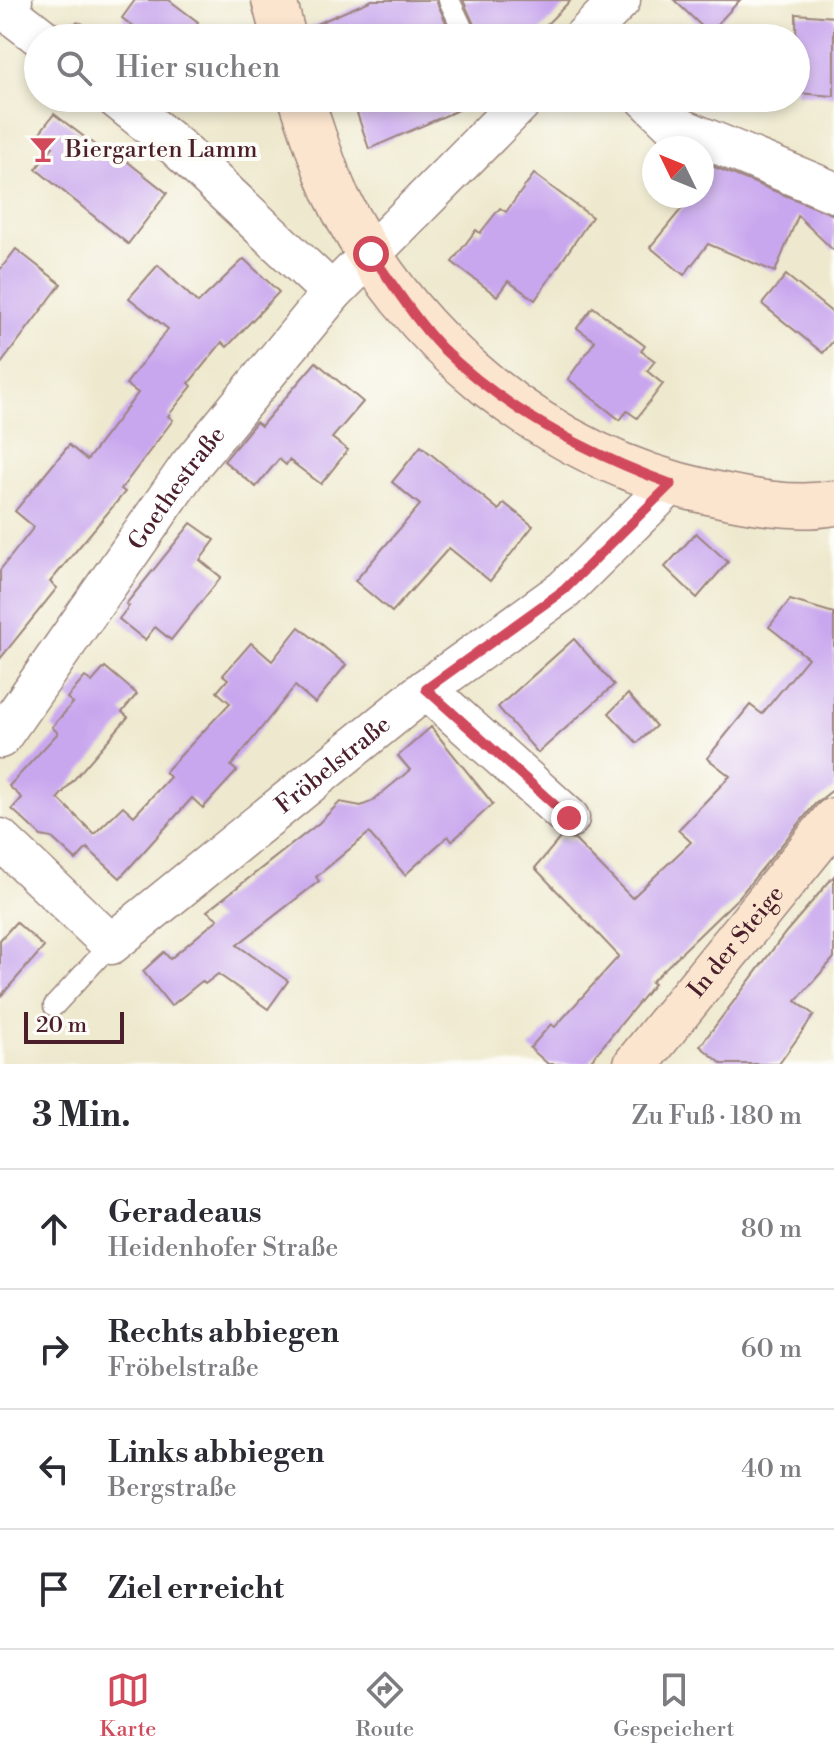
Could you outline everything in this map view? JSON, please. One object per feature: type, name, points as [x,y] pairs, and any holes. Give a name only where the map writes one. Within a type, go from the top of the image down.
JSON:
[{"type":"main road","points":[[274,0],[280,24]]},
{"type":"main road","points":[[306,112],[336,194],[371,254],[441,346],[526,415],[604,459],[671,484],[743,500],[818,506],[834,503]]},
{"type":"main road","name":"In der Steige","points":[[636,1064],[834,820]]},
{"type":"street","points":[[597,24],[620,0]]},
{"type":"street","points":[[9,5],[43,24]]},
{"type":"street","points":[[133,112],[177,147],[332,293]]},
{"type":"street","name":"Goethestraße","points":[[0,738],[189,467],[332,293],[502,112]]},
{"type":"street","points":[[660,112],[675,126],[834,192]]},
{"type":"street","name":"Fröbelstraße","points":[[111,944],[426,689],[564,590],[671,484]]},
{"type":"street","points":[[426,689],[569,818]]},
{"type":"street","points":[[0,839],[111,944]]},
{"type":"lane","points":[[449,0],[460,24]]},
{"type":"lane","points":[[54,1006],[111,944]]},
{"type":"building","points":[[135,0],[169,0],[198,22],[130,24],[122,18]]},
{"type":"building","points":[[372,0],[436,0],[447,24],[316,24]]},
{"type":"building","points":[[463,0],[571,0],[547,24],[474,24]]},
{"type":"building","points":[[674,0],[740,0],[717,24],[699,24]]},
{"type":"building","points":[[796,14],[834,17],[834,96],[810,94],[810,24],[796,24]]},
{"type":"building","points":[[357,112],[454,112],[369,149]]},
{"type":"building","points":[[54,114],[120,164],[124,159],[167,193],[128,244],[36,169],[53,147],[38,135]]},
{"type":"building","points":[[714,167],[834,215],[834,251],[798,216],[775,272],[708,244],[684,275],[650,247],[682,208],[714,208]]},
{"type":"building","points":[[534,174],[592,217],[535,300],[508,281],[497,296],[452,262],[476,230],[480,233],[500,208],[506,212]]},
{"type":"building","points":[[16,249],[61,284],[0,365],[0,270]]},
{"type":"building","points":[[244,259],[279,292],[227,347],[222,342],[189,383],[192,386],[168,416],[173,420],[121,489],[125,492],[50,582],[57,588],[0,659],[0,570],[34,527],[15,511],[69,445],[87,460],[138,393],[126,384],[168,329],[129,298],[158,265],[198,303]]},
{"type":"building","points":[[786,275],[834,314],[834,340],[823,353],[762,304]]},
{"type":"building","points":[[593,307],[645,346],[641,351],[655,361],[647,371],[663,384],[637,418],[627,411],[620,420],[568,379],[595,341],[577,328]]},
{"type":"building","points":[[316,362],[363,402],[332,438],[348,450],[321,484],[289,460],[286,465],[279,459],[256,487],[224,461],[256,422],[261,426]]},
{"type":"building","points":[[421,446],[499,510],[504,503],[533,526],[490,581],[449,548],[392,612],[355,581],[420,505],[392,482]]},
{"type":"building","points":[[191,523],[215,540],[200,560],[221,577],[171,640],[155,627],[145,640],[119,619],[129,606],[126,604]]},
{"type":"building","points":[[696,533],[728,562],[697,598],[665,567]]},
{"type":"building","points":[[790,600],[834,613],[834,789],[815,804],[739,897],[651,982],[654,984],[588,1064],[548,1064],[530,1048],[551,1024],[555,1027],[619,956],[535,868],[560,838],[575,840],[632,898],[691,842],[678,830],[730,776],[707,758],[750,705],[762,714],[808,658],[769,627]]},
{"type":"building","points":[[299,627],[346,665],[315,703],[295,686],[231,766],[237,771],[203,808],[192,798],[120,878],[87,848],[76,860],[52,838],[41,836],[12,809],[22,798],[9,786],[58,733],[52,727],[73,703],[67,698],[85,677],[92,682],[105,667],[137,694],[122,712],[128,717],[58,798],[94,834],[123,806],[134,816],[170,777],[165,772],[230,703],[217,692],[228,679],[223,675],[251,643],[272,661]]},
{"type":"building","points":[[574,639],[614,685],[538,753],[498,707]]},
{"type":"building","points":[[628,694],[656,726],[637,743],[609,713]]},
{"type":"building","points":[[431,727],[493,804],[452,841],[448,836],[405,875],[369,833],[316,877],[319,881],[237,945],[288,981],[268,1009],[218,974],[205,984],[202,981],[171,1006],[143,971],[164,952],[170,959],[218,919],[207,911],[319,823],[340,802],[361,806],[371,802],[410,770],[398,756]]},
{"type":"building","points":[[834,876],[834,958],[796,1001],[814,1015],[779,1064],[722,1064],[700,1046],[786,932]]},
{"type":"building","points":[[16,922],[44,947],[0,997],[0,940]]},
{"type":"place","name":"Biergarten Lamm","points":[[43,149]]},
{"type":"route","points":[[371,254],[441,346],[526,415],[604,459],[671,484],[564,590],[426,689],[569,818]]}]
